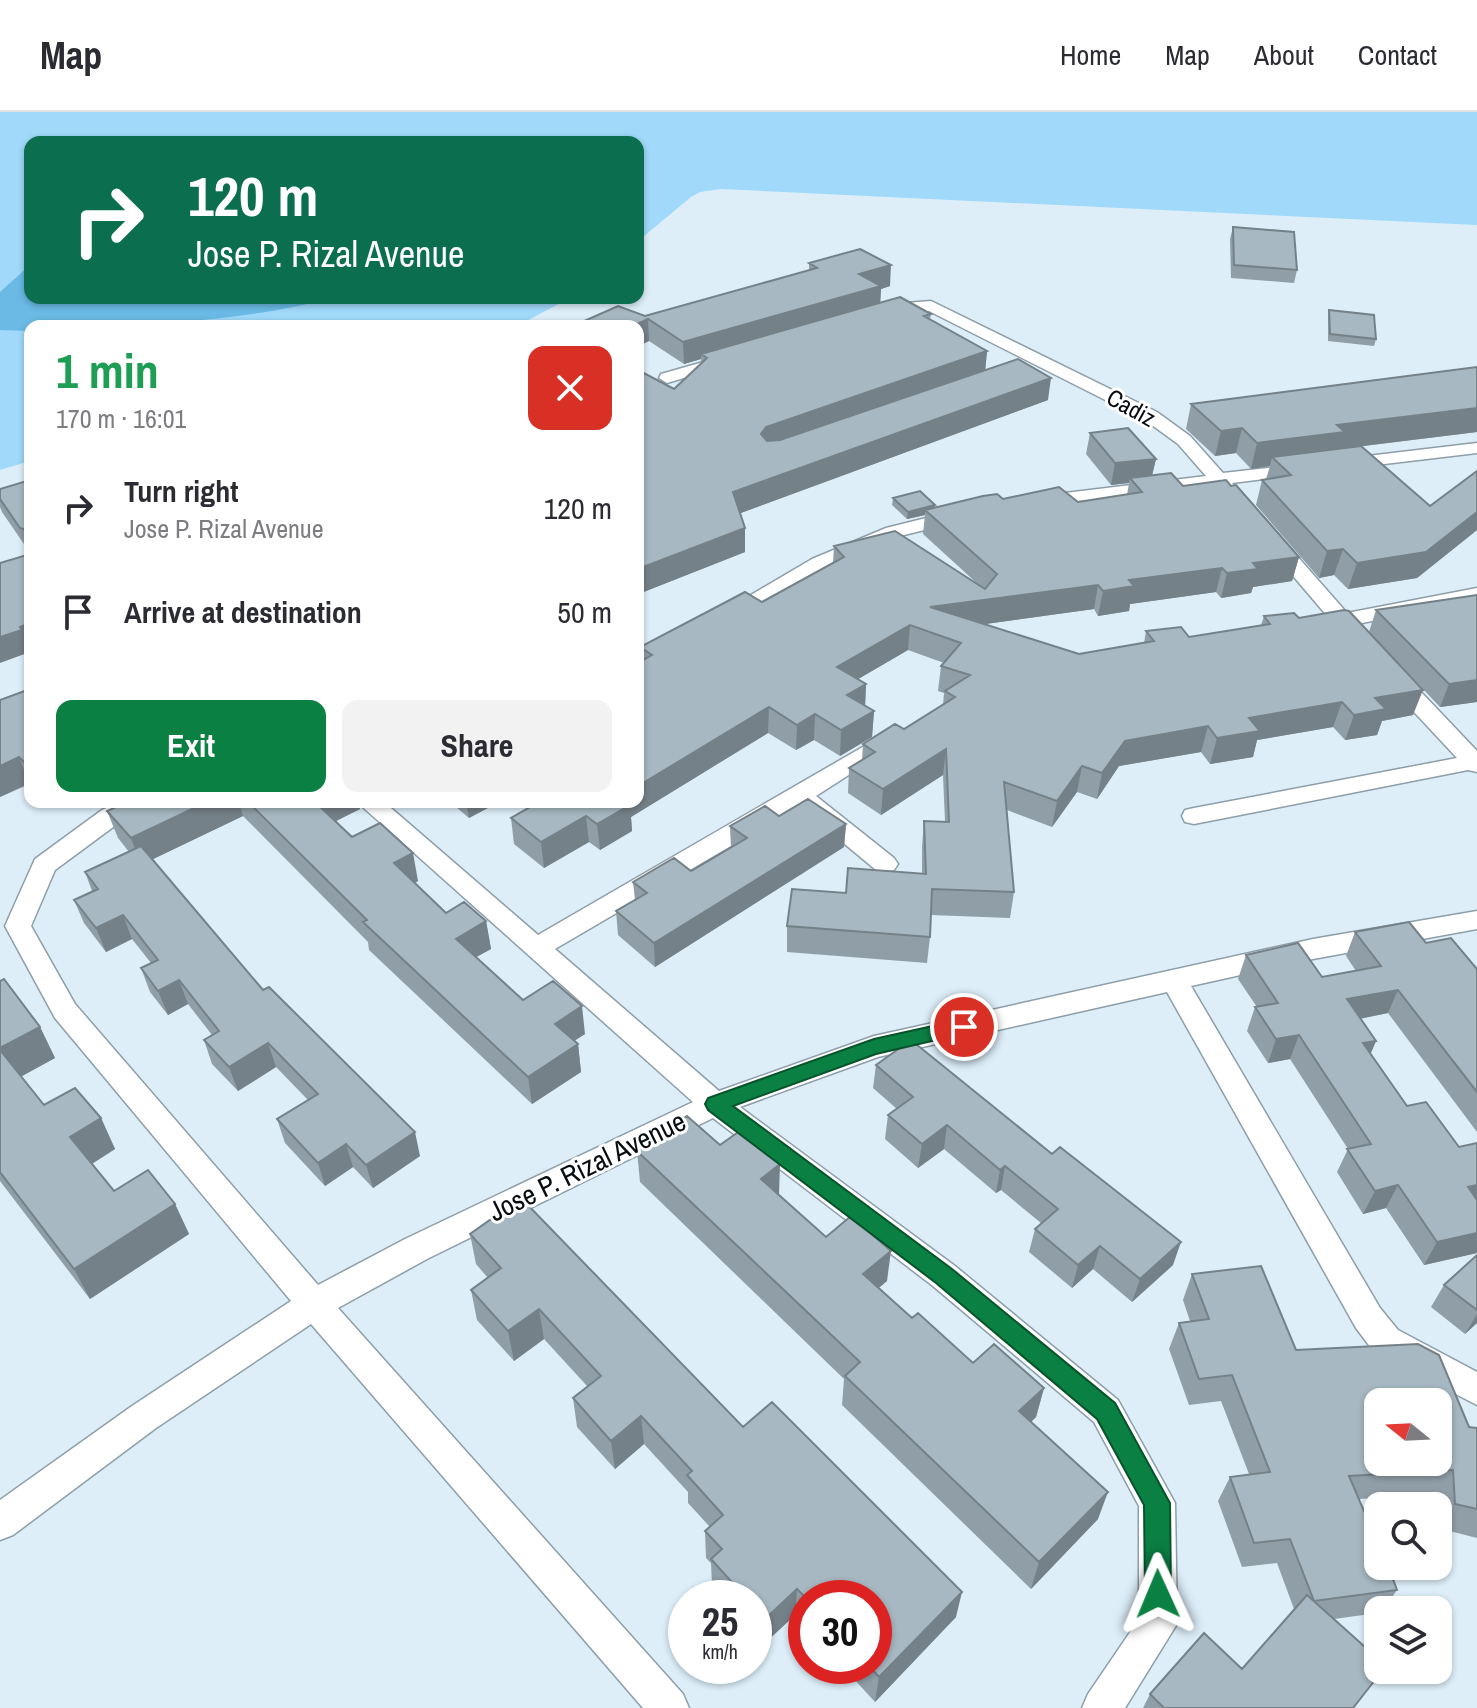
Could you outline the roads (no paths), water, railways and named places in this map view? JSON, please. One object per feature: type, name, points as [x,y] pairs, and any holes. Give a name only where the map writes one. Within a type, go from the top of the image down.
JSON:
[{"type":"street","name":"Cadiz","points":[[861,321],[905,308],[931,306],[1151,416],[1184,440],[1342,621],[1476,763]]},
{"type":"street","points":[[667,378],[741,356]]},
{"type":"street","points":[[1013,373],[1043,362]]},
{"type":"street","points":[[1025,504],[1477,448]]},
{"type":"street","points":[[715,622],[819,563],[893,532],[980,511]]},
{"type":"street","points":[[1311,625],[1477,594]]},
{"type":"street","points":[[537,948],[800,795],[899,732]]},
{"type":"street","points":[[1194,816],[1476,763]]},
{"type":"street","points":[[800,795],[885,864]]},
{"type":"street","points":[[128,808],[111,816],[44,865],[18,926],[65,1011],[314,1304],[669,1708]]},
{"type":"street","points":[[381,808],[715,1104],[944,1276],[1106,1411],[1157,1503],[1158,1624],[1102,1708]]},
{"type":"street","name":"Jose P. Rizal Avenue","points":[[0,1522],[144,1417],[314,1304],[416,1249],[715,1104],[874,1047],[1313,949],[1477,920]]},
{"type":"street","points":[[1174,980],[1368,1318],[1386,1341],[1477,1389]]}]
